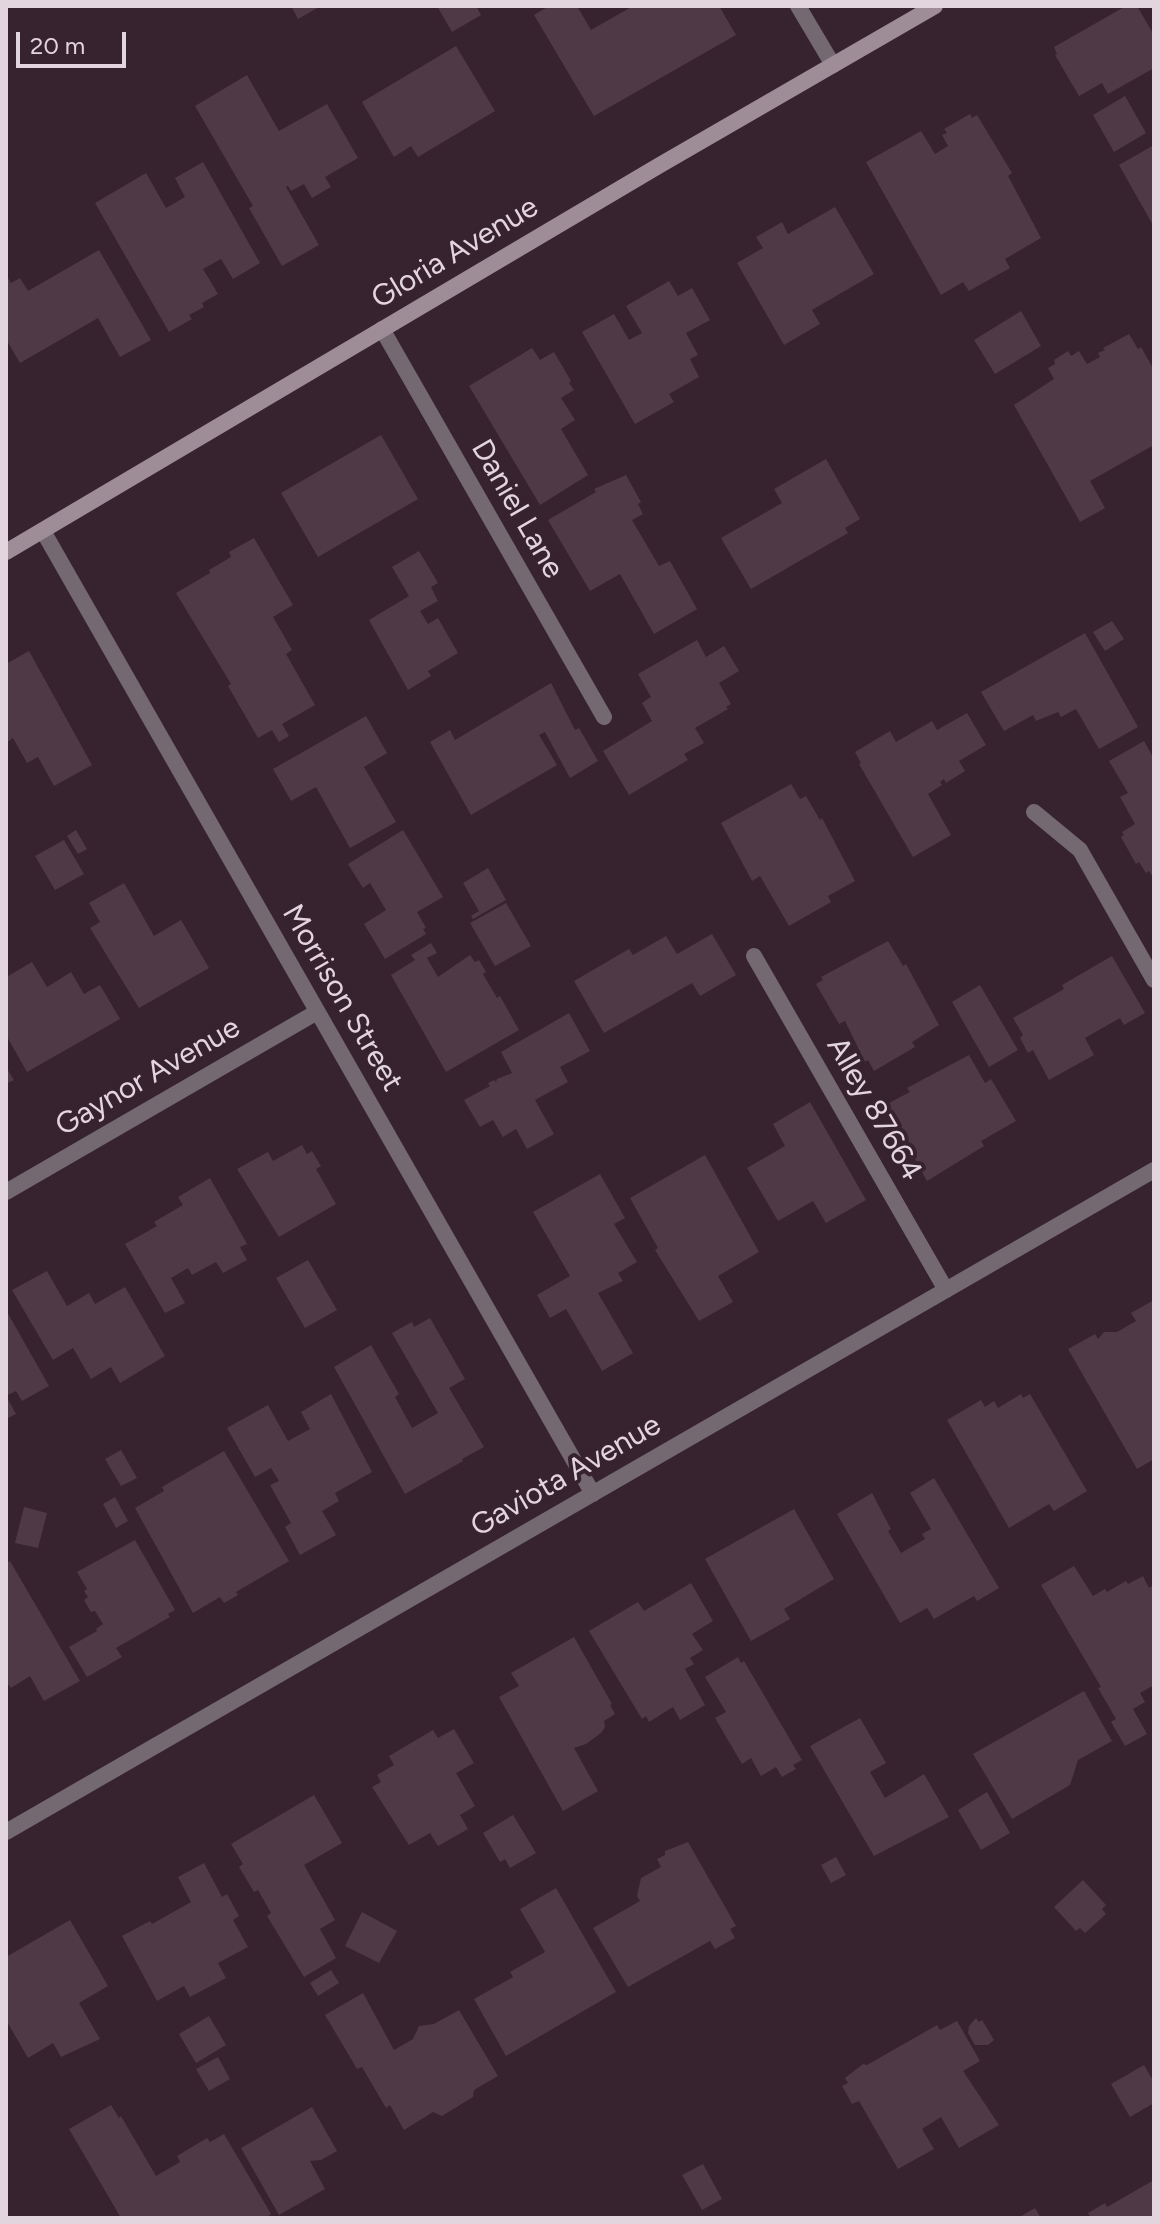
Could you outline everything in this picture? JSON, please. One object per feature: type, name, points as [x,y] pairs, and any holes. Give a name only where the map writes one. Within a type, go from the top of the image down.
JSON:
[{"type":"street","points":[[798,6],[833,65]]},
{"type":"street","name":"Gloria Avenue","points":[[6,552],[935,6]]},
{"type":"street","name":"Daniel Lane","points":[[382,329],[604,717]]},
{"type":"street","name":"Morrison Street","points":[[43,531],[593,1494]]},
{"type":"street","points":[[1034,812],[1080,850],[1154,980]]},
{"type":"street","name":"Alley 87664","points":[[754,956],[946,1290]]},
{"type":"street","name":"Gaynor Avenue","points":[[6,1192],[317,1012]]},
{"type":"street","name":"Gaviota Avenue","points":[[6,1832],[1154,1170]]},
{"type":"building","points":[[291,6],[321,6],[298,19]]},
{"type":"building","points":[[437,6],[476,6],[481,15],[452,32]]},
{"type":"building","points":[[549,6],[577,6],[591,30],[633,6],[719,6],[736,35],[594,116],[534,15]]},
{"type":"building","points":[[1126,6],[1137,6],[1154,35],[1154,68],[1108,94],[1102,83],[1079,96],[1055,55],[1054,47]]},
{"type":"building","points":[[456,46],[495,111],[418,157],[411,146],[394,157],[362,102]]},
{"type":"building","points":[[247,75],[279,131],[327,104],[358,158],[325,177],[331,187],[312,198],[304,184],[291,191],[286,187],[319,245],[282,266],[249,208],[253,206],[195,106]]},
{"type":"building","points":[[1125,96],[1146,133],[1114,152],[1093,115]]},
{"type":"building","points":[[970,114],[972,118],[977,115],[1012,173],[1008,176],[1041,238],[1005,259],[1010,268],[969,291],[963,282],[941,295],[866,162],[921,131],[935,154],[948,146],[942,135],[947,133],[944,129]]},
{"type":"building","points":[[1154,145],[1154,227],[1119,165]]},
{"type":"building","points":[[203,162],[260,263],[233,279],[221,259],[203,269],[218,294],[189,315],[192,319],[169,332],[95,203],[146,173],[166,208],[185,197],[175,178]]},
{"type":"building","points":[[835,207],[874,274],[812,310],[820,324],[784,345],[737,263],[763,248],[756,237],[782,222],[788,234]]},
{"type":"building","points":[[99,250],[151,340],[120,357],[98,318],[20,363],[6,339],[6,275],[11,283],[20,278],[28,291]]},
{"type":"building","points":[[669,281],[678,296],[692,288],[710,320],[686,333],[698,355],[690,359],[699,377],[669,394],[674,402],[635,424],[582,332],[614,314],[629,340],[642,333],[626,306]]},
{"type":"building","points":[[1021,311],[1041,346],[995,374],[974,340]]},
{"type":"building","points":[[1129,334],[1138,349],[1141,347],[1154,370],[1154,445],[1090,481],[1105,508],[1080,522],[1014,405],[1054,379],[1048,368],[1068,351],[1071,356],[1079,351],[1087,364],[1100,357],[1098,353],[1105,350],[1103,348]]},
{"type":"building","points":[[532,348],[540,360],[554,352],[571,381],[569,383],[574,390],[561,398],[575,420],[561,429],[588,475],[540,505],[469,386]]},
{"type":"building","points":[[381,435],[418,499],[318,557],[281,493]]},
{"type":"building","points":[[826,459],[860,519],[845,528],[848,533],[751,589],[721,538],[782,503],[774,489]]},
{"type":"building","points":[[626,475],[641,502],[638,504],[643,514],[632,520],[659,566],[670,561],[697,609],[654,634],[620,574],[590,591],[548,520],[596,492],[594,489]]},
{"type":"building","points":[[254,538],[293,605],[273,617],[292,650],[286,654],[315,705],[282,724],[289,736],[279,742],[272,730],[258,738],[228,686],[231,684],[176,593],[210,573],[209,570],[231,557],[229,552]]},
{"type":"building","points":[[419,551],[438,583],[431,587],[438,601],[420,611],[428,624],[438,618],[458,653],[428,671],[431,676],[408,690],[369,620],[409,596],[392,567]]},
{"type":"building","points":[[1112,621],[1124,639],[1105,651],[1093,632]]},
{"type":"building","points":[[1085,633],[1138,727],[1099,749],[1076,709],[1061,717],[1058,712],[1036,721],[1033,715],[1004,731],[981,692]]},
{"type":"building","points":[[697,640],[706,657],[724,646],[739,671],[719,683],[731,704],[726,707],[728,709],[695,728],[704,743],[684,754],[688,760],[629,795],[603,751],[652,721],[642,703],[651,697],[638,674]]},
{"type":"building","points":[[29,651],[92,765],[54,786],[38,757],[27,763],[13,738],[6,743],[6,664]]},
{"type":"building","points":[[551,683],[575,730],[579,728],[598,761],[570,778],[545,732],[539,735],[557,765],[471,815],[430,742],[450,730],[455,740]]},
{"type":"building","points":[[967,713],[986,745],[959,761],[965,771],[946,783],[944,779],[940,782],[942,785],[928,794],[951,835],[913,857],[855,752],[890,731],[896,742],[932,721],[937,730]]},
{"type":"building","points":[[366,716],[387,753],[364,767],[396,822],[350,848],[316,787],[291,801],[273,769]]},
{"type":"building","points":[[1144,741],[1154,759],[1154,879],[1139,862],[1136,864],[1121,837],[1124,835],[1122,832],[1135,824],[1120,797],[1128,793],[1109,761]]},
{"type":"building","points":[[791,784],[800,799],[806,796],[820,820],[822,818],[855,881],[828,896],[831,902],[789,926],[760,876],[752,881],[721,823]]},
{"type":"building","points":[[76,830],[87,849],[78,854],[67,836]]},
{"type":"building","points":[[403,830],[443,897],[417,912],[426,934],[385,959],[364,924],[386,910],[370,883],[363,888],[348,864]]},
{"type":"building","points":[[64,840],[84,874],[55,890],[35,856]]},
{"type":"building","points":[[488,868],[506,900],[473,919],[471,916],[479,911],[463,883]]},
{"type":"building","points":[[124,883],[154,936],[181,920],[209,968],[139,1008],[90,928],[100,922],[89,903]]},
{"type":"building","points":[[506,903],[531,946],[495,966],[470,923]]},
{"type":"building","points":[[712,934],[736,975],[700,996],[692,983],[604,1033],[574,981],[629,949],[633,955],[666,936],[677,954]]},
{"type":"building","points":[[888,941],[903,966],[906,964],[939,1025],[912,1042],[915,1047],[874,1071],[868,1060],[865,1062],[845,1021],[839,1024],[816,984],[823,980],[821,977]]},
{"type":"building","points":[[431,943],[437,953],[427,958],[438,977],[470,955],[475,962],[479,960],[486,972],[483,974],[497,998],[500,996],[519,1030],[446,1072],[391,975],[415,960],[411,955]]},
{"type":"building","points":[[1112,956],[1145,1013],[1124,1025],[1120,1018],[1085,1038],[1094,1055],[1049,1080],[1033,1050],[1028,1053],[1020,1038],[1023,1035],[1013,1018],[1064,989],[1062,985]]},
{"type":"building","points":[[32,962],[47,987],[71,972],[84,994],[100,985],[120,1019],[27,1072],[6,1035],[6,973],[8,976]]},
{"type":"building","points":[[980,985],[1018,1050],[989,1067],[952,1002]]},
{"type":"building","points":[[569,1013],[590,1051],[560,1067],[568,1082],[535,1100],[554,1134],[527,1149],[516,1129],[503,1137],[493,1120],[480,1127],[464,1100],[490,1086],[488,1083],[512,1073],[501,1052]]},
{"type":"building","points":[[969,1055],[985,1083],[991,1079],[1016,1121],[981,1141],[984,1146],[927,1181],[909,1148],[906,1149],[898,1136],[902,1134],[885,1105],[910,1092],[907,1088]]},
{"type":"building","points":[[6,1067],[14,1080],[6,1084]]},
{"type":"building","points":[[810,1102],[866,1200],[826,1223],[813,1201],[778,1221],[747,1168],[785,1146],[773,1124]]},
{"type":"building","points":[[302,1145],[307,1154],[312,1151],[321,1166],[316,1169],[336,1204],[279,1237],[237,1169],[268,1152],[273,1161]]},
{"type":"building","points":[[705,1155],[759,1252],[718,1276],[733,1302],[699,1321],[655,1250],[658,1248],[630,1198]]},
{"type":"building","points":[[600,1174],[625,1218],[614,1224],[637,1262],[618,1273],[623,1281],[598,1293],[633,1353],[602,1371],[566,1309],[550,1318],[537,1295],[570,1276],[533,1212]]},
{"type":"building","points":[[210,1178],[247,1244],[240,1247],[247,1260],[223,1273],[216,1262],[192,1275],[188,1268],[171,1278],[185,1303],[165,1313],[125,1244],[157,1226],[154,1222],[183,1205],[178,1197]]},
{"type":"building","points":[[308,1260],[337,1310],[305,1328],[276,1278]]},
{"type":"building","points":[[47,1271],[67,1306],[89,1293],[95,1304],[125,1287],[165,1356],[120,1383],[111,1367],[91,1379],[73,1348],[53,1360],[12,1290]]},
{"type":"building","points":[[1154,1300],[1154,1459],[1137,1469],[1068,1349],[1095,1334],[1098,1339],[1104,1332],[1117,1332],[1136,1321],[1131,1313]]},
{"type":"building","points":[[6,1310],[49,1386],[22,1401],[16,1391],[6,1396]]},
{"type":"building","points":[[430,1318],[465,1379],[449,1388],[484,1447],[405,1494],[334,1367],[371,1345],[399,1394],[395,1397],[412,1428],[438,1413],[392,1333],[412,1322],[414,1327]]},
{"type":"building","points":[[331,1394],[372,1472],[335,1493],[339,1501],[322,1511],[336,1535],[300,1555],[285,1527],[291,1523],[270,1485],[279,1481],[271,1468],[255,1477],[227,1428],[268,1405],[288,1441],[310,1429],[301,1412]]},
{"type":"building","points":[[1021,1394],[1023,1398],[1030,1394],[1087,1491],[1054,1511],[1049,1504],[1009,1528],[947,1420],[981,1400],[985,1407],[994,1401],[998,1408]]},
{"type":"building","points":[[6,1396],[16,1414],[6,1419]]},
{"type":"building","points":[[121,1450],[137,1478],[121,1486],[105,1459]]},
{"type":"building","points":[[224,1451],[289,1561],[236,1592],[238,1595],[224,1603],[220,1597],[193,1613],[135,1508],[164,1491],[162,1487]]},
{"type":"building","points":[[934,1478],[999,1588],[977,1601],[974,1596],[934,1619],[927,1608],[900,1623],[837,1514],[872,1493],[901,1553],[925,1539],[922,1534],[931,1529],[910,1493]]},
{"type":"building","points":[[115,1497],[128,1521],[116,1528],[103,1504]]},
{"type":"building","points":[[24,1507],[47,1513],[38,1548],[15,1543]]},
{"type":"building","points":[[794,1509],[834,1579],[784,1609],[790,1619],[751,1641],[705,1559]]},
{"type":"building","points":[[135,1540],[175,1610],[168,1614],[170,1617],[116,1648],[122,1657],[87,1677],[69,1647],[97,1631],[103,1624],[84,1600],[88,1597],[84,1591],[87,1589],[77,1572]]},
{"type":"building","points":[[10,1561],[80,1681],[44,1701],[30,1676],[11,1688],[6,1682],[6,1563]]},
{"type":"building","points":[[1074,1566],[1093,1596],[1143,1576],[1149,1588],[1152,1586],[1154,1590],[1154,1685],[1140,1693],[1145,1702],[1133,1709],[1147,1734],[1125,1746],[1111,1722],[1116,1719],[1098,1688],[1101,1687],[1041,1585]]},
{"type":"building","points":[[691,1583],[713,1621],[692,1634],[703,1650],[690,1658],[694,1664],[685,1669],[705,1705],[680,1720],[673,1707],[649,1722],[646,1716],[642,1719],[589,1631],[638,1602],[644,1611]]},
{"type":"building","points":[[574,1637],[615,1714],[604,1721],[605,1727],[601,1733],[574,1748],[598,1791],[563,1811],[499,1697],[519,1686],[511,1673]]},
{"type":"building","points":[[738,1657],[741,1663],[744,1661],[802,1760],[793,1765],[796,1769],[782,1777],[776,1767],[761,1776],[751,1758],[742,1764],[715,1718],[726,1712],[705,1677]]},
{"type":"building","points":[[1084,1691],[1112,1741],[1078,1760],[1070,1785],[1012,1819],[973,1754]]},
{"type":"building","points":[[860,1718],[886,1763],[870,1772],[885,1798],[924,1774],[949,1817],[874,1856],[810,1746]]},
{"type":"building","points":[[454,1729],[474,1763],[456,1773],[475,1806],[460,1815],[468,1829],[438,1846],[430,1833],[409,1845],[372,1787],[381,1782],[377,1775],[394,1765],[389,1756],[433,1730],[438,1738]]},
{"type":"building","points":[[987,1792],[1010,1833],[981,1850],[958,1810]]},
{"type":"building","points":[[314,1795],[342,1843],[304,1865],[335,1920],[320,1929],[336,1958],[304,1977],[267,1916],[271,1913],[258,1890],[254,1892],[239,1867],[243,1864],[231,1844]]},
{"type":"building","points":[[513,1815],[536,1853],[510,1868],[505,1859],[500,1862],[483,1833]]},
{"type":"building","points":[[688,1842],[736,1926],[730,1929],[735,1938],[715,1949],[710,1941],[628,1987],[593,1928],[640,1901],[637,1896],[641,1878],[661,1867],[657,1859],[665,1855],[665,1851]]},
{"type":"building","points":[[836,1857],[846,1875],[831,1883],[821,1865]]},
{"type":"building","points":[[204,1863],[222,1897],[227,1894],[239,1916],[233,1920],[248,1947],[218,1963],[226,1978],[190,1997],[184,1986],[157,2001],[122,1936],[150,1921],[152,1924],[191,1902],[178,1877]]},
{"type":"building","points":[[1083,1880],[1106,1905],[1102,1909],[1106,1914],[1085,1933],[1080,1928],[1076,1931],[1054,1907]]},
{"type":"building","points":[[556,1888],[616,1992],[506,2056],[474,1999],[513,1977],[510,1972],[545,1952],[520,1909]]},
{"type":"building","points":[[362,1912],[397,1931],[379,1963],[345,1946]]},
{"type":"building","points":[[70,1920],[108,1986],[79,2003],[100,2039],[61,2057],[53,2043],[28,2058],[6,2020],[6,1957]]},
{"type":"building","points":[[331,1970],[339,1983],[318,1996],[310,1983]]},
{"type":"building","points":[[363,1993],[394,2050],[413,2039],[419,2026],[434,2024],[459,2010],[498,2076],[474,2090],[473,2097],[442,2116],[433,2112],[404,2130],[390,2105],[386,2108],[362,2067],[357,2069],[325,2015]]},
{"type":"building","points":[[209,2016],[226,2045],[196,2063],[179,2034]]},
{"type":"building","points":[[976,2018],[979,2022],[982,2020],[994,2040],[988,2045],[975,2045],[968,2033],[969,2026]]},
{"type":"building","points":[[957,2021],[980,2061],[963,2071],[999,2125],[959,2148],[941,2117],[922,2129],[934,2149],[898,2169],[859,2101],[852,2104],[842,2086],[848,2083],[845,2078],[863,2064],[867,2065],[937,2025],[940,2030]]},
{"type":"building","points":[[218,2057],[230,2079],[209,2091],[196,2069]]},
{"type":"building","points":[[1144,2065],[1154,2082],[1154,2103],[1130,2117],[1111,2084]]},
{"type":"building","points":[[111,2105],[119,2118],[121,2116],[156,2176],[180,2162],[177,2156],[207,2138],[210,2142],[224,2134],[271,2214],[265,2218],[121,2218],[69,2129]]},
{"type":"building","points":[[312,2107],[337,2151],[321,2160],[310,2161],[325,2189],[279,2215],[241,2148]]},
{"type":"building","points":[[703,2164],[722,2199],[702,2210],[682,2175]]},
{"type":"building","points":[[1154,2180],[1154,2218],[1091,2218],[1088,2213],[1105,2203],[1107,2207]]},
{"type":"building","points":[[1035,2208],[1041,2218],[1018,2218]]}]
